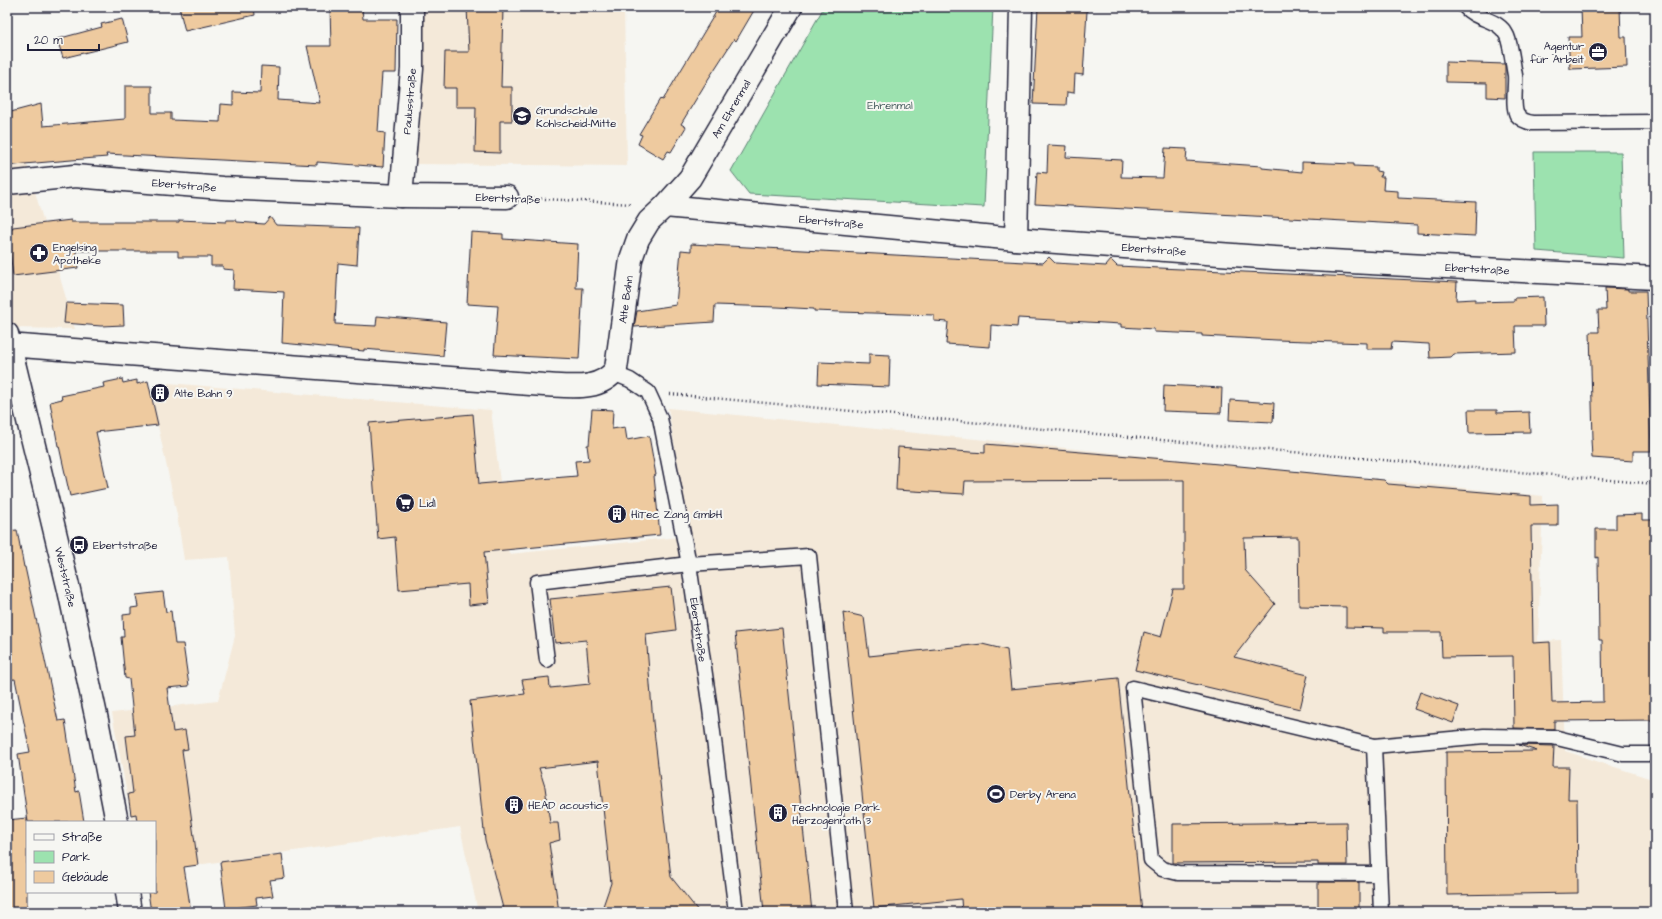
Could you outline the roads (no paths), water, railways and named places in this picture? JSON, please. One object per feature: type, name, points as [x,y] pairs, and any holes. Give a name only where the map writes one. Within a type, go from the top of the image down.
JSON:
[{"type":"street","name":"Paulusstraße","points":[[402,196],[412,69],[412,7]]},
{"type":"street","name":"Am Ehrenmal","points":[[666,206],[690,178],[792,7]]},
{"type":"street","points":[[1016,239],[1021,7]]},
{"type":"street","name":"Ebertstraße","points":[[7,183],[75,176],[222,188],[402,196],[507,197]]},
{"type":"street","name":"Ebertstraße","points":[[666,206],[1016,239],[1274,258],[1655,278]]},
{"type":"street","name":"Alte Bahn","points":[[613,373],[616,369],[624,320],[631,259],[638,239],[649,221],[666,206]]},
{"type":"street","points":[[8,341],[446,379],[544,385],[587,386],[605,381],[613,373]]},
{"type":"street","name":"Weststraße","points":[[8,341],[72,605],[117,821]]},
{"type":"street","points":[[127,893],[130,912]]},
{"type":"lane","points":[[1465,7],[1476,16],[1500,26],[1507,37],[1514,75],[1516,111],[1518,117],[1533,123],[1655,122]]},
{"type":"lane","name":"Ebertstraße","points":[[613,373],[630,380],[648,392],[660,418],[689,564],[710,709],[736,912]]},
{"type":"lane","points":[[547,660],[537,582],[689,564],[809,556],[846,912]]},
{"type":"lane","points":[[1379,874],[1178,873],[1162,869],[1151,860],[1133,688],[1374,746],[1484,736],[1553,737],[1623,754],[1655,754]]},
{"type":"lane","points":[[1374,746],[1381,912]]},
{"type":"place","name":"Agentur für Arbeit","points":[[1598,52]]},
{"type":"place","name":"Grundschule Kohlscheid-Mitte","points":[[522,116]]},
{"type":"place","name":"Engelsing Apotheke","points":[[39,253]]},
{"type":"place","name":"Alte Bahn 9","points":[[160,393]]},
{"type":"place","name":"Lidl","points":[[405,503]]},
{"type":"place","name":"HiTec Zang GmbH","points":[[617,514]]},
{"type":"place","name":"Ebertstraße","points":[[79,545]]},
{"type":"place","name":"Derby Arena","points":[[996,794]]},
{"type":"place","name":"HEAD acoustics","points":[[514,805]]},
{"type":"place","name":"Technologie Park Herzogenrath 3","points":[[778,813]]},
{"type":"park label","name":"Ehrenmal","points":[[890,105]]}]
